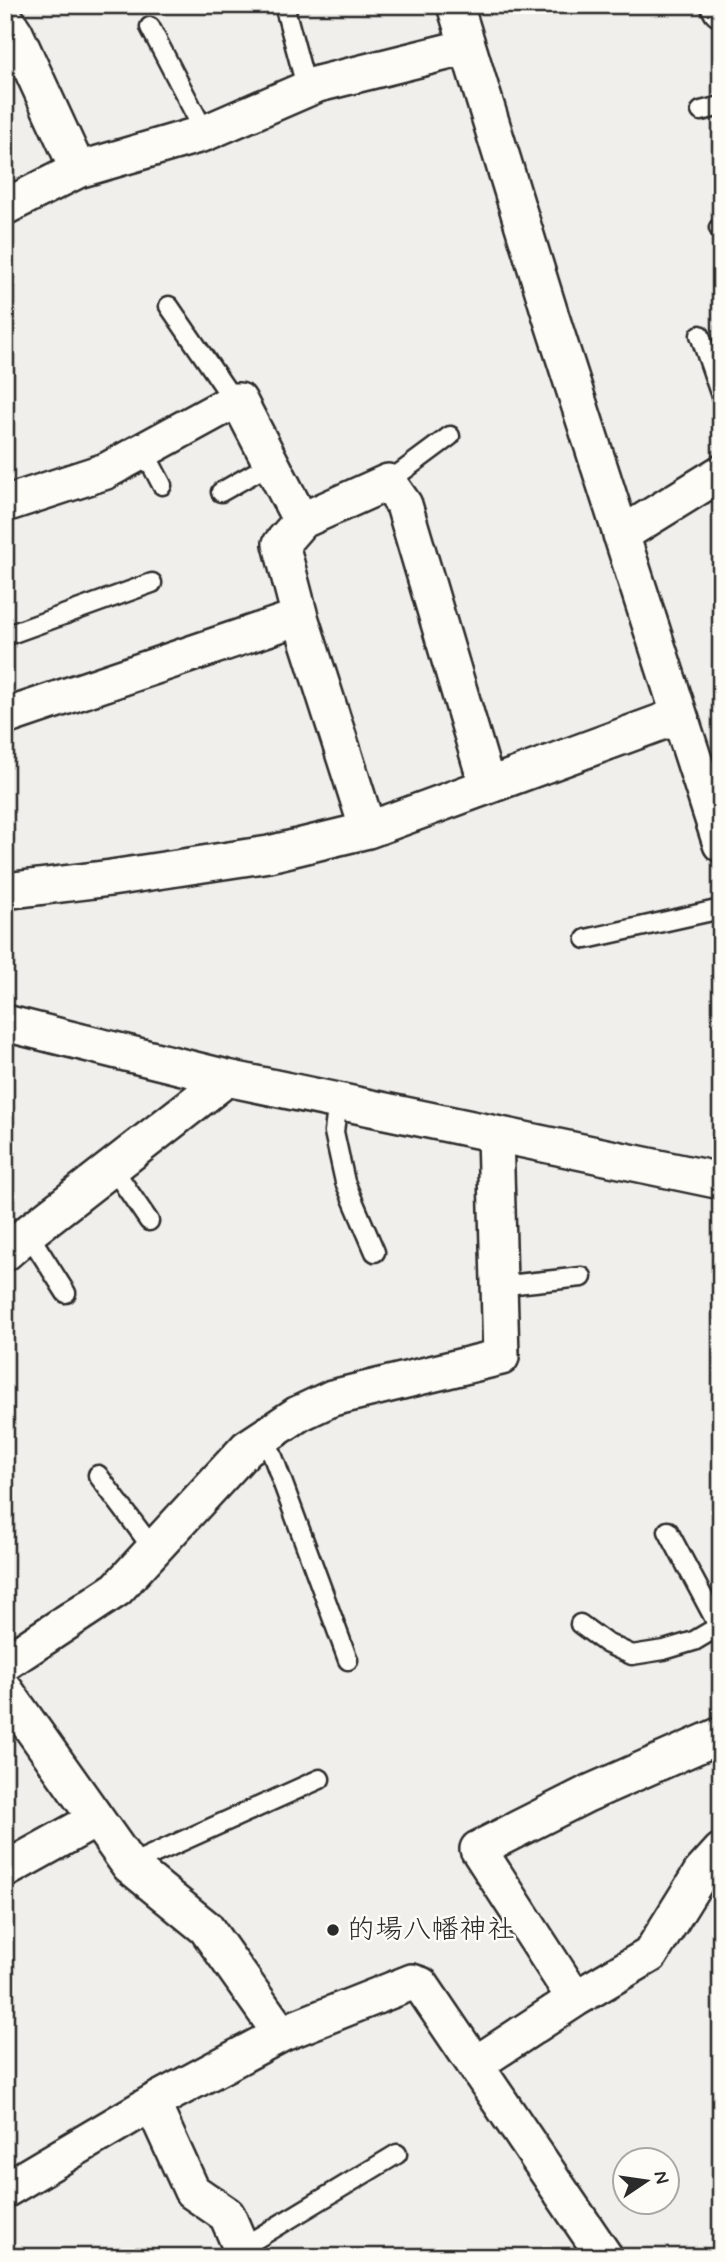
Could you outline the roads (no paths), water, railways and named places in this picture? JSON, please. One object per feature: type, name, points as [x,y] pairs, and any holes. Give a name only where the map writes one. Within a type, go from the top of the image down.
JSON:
[{"type":"street","points":[[456,5],[551,317],[721,844]]},
{"type":"street","points":[[5,18],[15,33],[78,170]]},
{"type":"street","points":[[5,207],[78,170],[205,133],[318,84],[467,47]]},
{"type":"street","points":[[5,504],[106,471],[234,401],[239,401],[301,521]]},
{"type":"street","points":[[621,535],[721,473]]},
{"type":"street","points":[[368,830],[300,617],[281,544],[301,521],[388,482],[404,505],[487,785]]},
{"type":"street","points":[[5,717],[300,617]]},
{"type":"street","points":[[5,891],[269,854],[368,830],[678,716]]},
{"type":"street","points":[[5,1023],[227,1078],[721,1181]]},
{"type":"street","points":[[17,1243],[227,1078]]},
{"type":"street","points":[[5,1663],[117,1589],[247,1448],[298,1414],[332,1398],[501,1357],[495,1134]]},
{"type":"street","points":[[5,1690],[129,1865],[206,1928],[281,2034]]},
{"type":"street","points":[[575,1999],[478,1849],[587,1794],[721,1735]]},
{"type":"street","points":[[5,1870],[95,1820]]},
{"type":"street","points":[[476,2064],[575,1999],[650,1955],[701,1873],[721,1851]]},
{"type":"street","points":[[6,2189],[152,2103],[281,2034],[412,1982],[421,1985],[605,2257]]},
{"type":"street","points":[[152,2103],[192,2191],[227,2215],[243,2252]]},
{"type":"lane","points":[[284,5],[307,90]]},
{"type":"lane","points":[[150,27],[205,133]]},
{"type":"lane","points":[[701,111],[721,106]]},
{"type":"lane","points":[[169,306],[234,401]]},
{"type":"lane","points":[[700,335],[721,396]]},
{"type":"lane","points":[[388,482],[450,436]]},
{"type":"lane","points":[[143,449],[162,485]]},
{"type":"lane","points":[[221,492],[272,463]]},
{"type":"lane","points":[[5,636],[152,583]]},
{"type":"lane","points":[[586,939],[721,909]]},
{"type":"lane","points":[[338,1101],[334,1132],[345,1182],[375,1252]]},
{"type":"lane","points":[[112,1167],[149,1221]]},
{"type":"lane","points":[[17,1243],[66,1293]]},
{"type":"lane","points":[[497,1286],[582,1277]]},
{"type":"lane","points":[[265,1435],[348,1660]]},
{"type":"lane","points":[[98,1475],[154,1550]]},
{"type":"lane","points":[[580,1624],[606,1643],[632,1655],[664,1650],[694,1641],[719,1625],[668,1531]]},
{"type":"lane","points":[[129,1865],[320,1779]]},
{"type":"lane","points":[[243,2252],[397,2154]]},
{"type":"place","name":"的場八幡神社","points":[[333,1930]]}]
